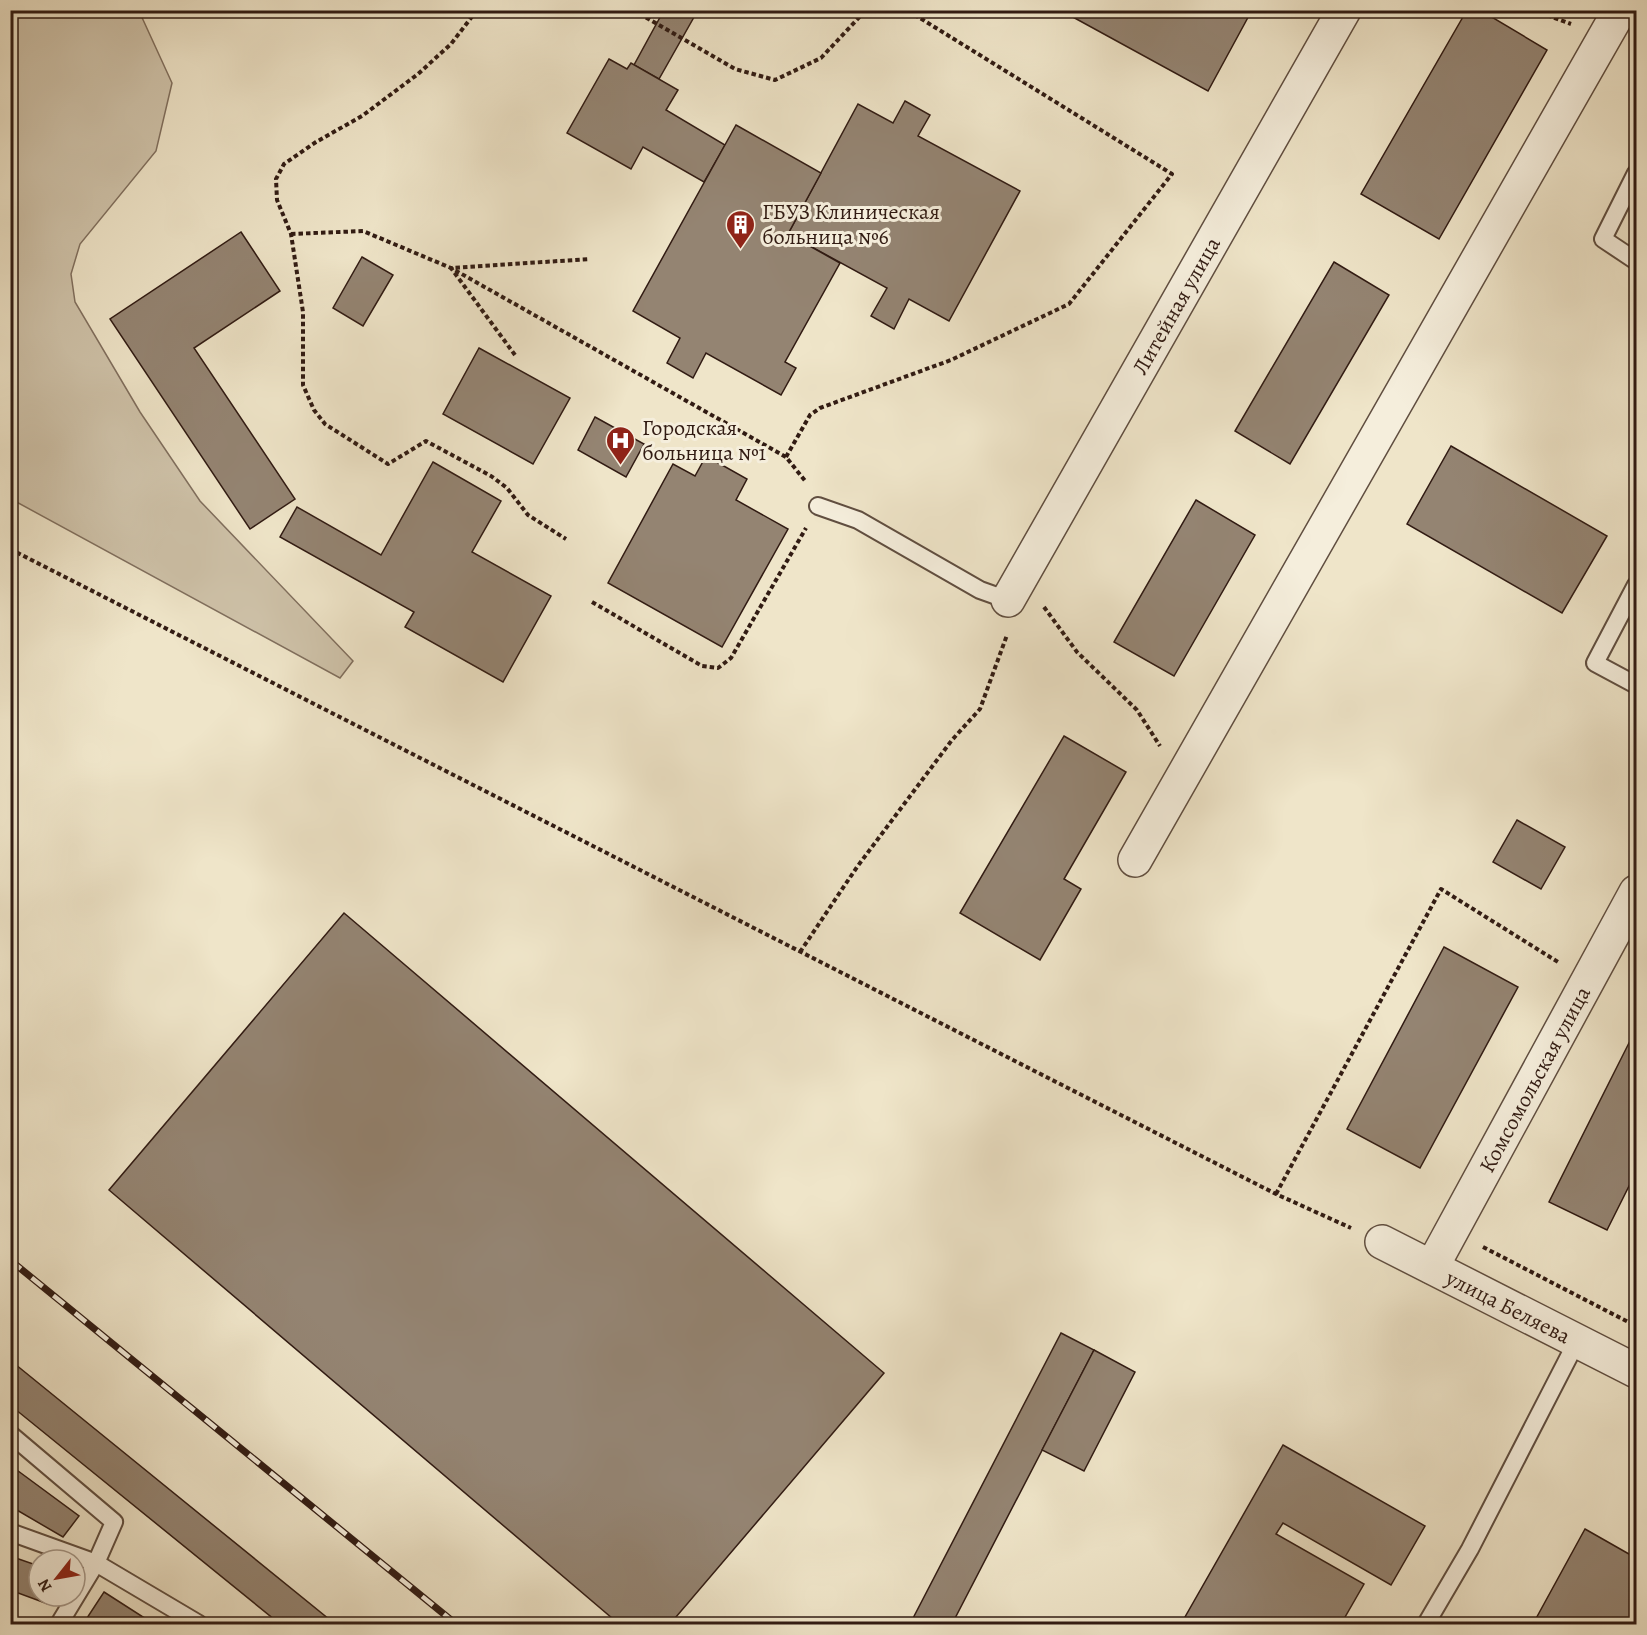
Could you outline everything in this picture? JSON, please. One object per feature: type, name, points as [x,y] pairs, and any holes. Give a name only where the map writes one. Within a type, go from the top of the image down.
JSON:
[{"type":"street","name":"Литейная улица","points":[[1013,602],[1344,10]]},
{"type":"street","points":[[1135,860],[1620,10]]},
{"type":"street","name":"Комсомольская улица","points":[[1432,1266],[1636,892]]},
{"type":"street","name":"улица Беляева","points":[[1382,1242],[1636,1371]]},
{"type":"lane","points":[[1636,173],[1603,240],[1636,261]]},
{"type":"lane","points":[[818,506],[858,520],[980,590],[1013,602]]},
{"type":"lane","points":[[1636,585],[1595,663],[1636,685]]},
{"type":"lane","points":[[1426,1624],[1470,1549],[1578,1341]]},
{"type":"lane","points":[[10,1434],[114,1522],[96,1563],[59,1624]]},
{"type":"lane","points":[[10,1532],[96,1563],[199,1624]]},
{"type":"path","points":[[477,10],[451,44],[418,74],[362,116],[316,141],[284,164],[276,179],[277,200],[291,234],[303,312],[303,385],[314,410],[325,424],[388,464],[426,441],[491,476],[507,488],[528,516],[566,539]]},
{"type":"path","points":[[633,10],[735,69],[775,80],[821,58],[866,10]]},
{"type":"path","points":[[786,457],[810,415],[820,408],[951,360],[1069,304],[1172,174],[907,10]]},
{"type":"path","points":[[291,234],[363,231],[451,268],[786,457],[805,480],[818,506],[731,658],[718,668],[702,666],[592,602]]},
{"type":"path","points":[[451,268],[590,259]]},
{"type":"path","points":[[451,268],[514,355]]},
{"type":"path","points":[[10,549],[1275,1194],[1382,1242]]},
{"type":"path","points":[[800,952],[856,867],[952,740],[980,709],[1013,602],[1077,652],[1137,710],[1181,780]]},
{"type":"path","points":[[1275,1194],[1441,889],[1587,980]]},
{"type":"path","points":[[1452,1231],[1636,1326]]},
{"type":"shaded area","points":[[10,11],[139,11],[172,83],[156,151],[80,244],[71,274],[75,302],[140,412],[200,501],[353,661],[340,678],[11,499]]},
{"type":"building","points":[[664,10],[698,10],[659,79],[634,65]]},
{"type":"building","points":[[1060,10],[1252,10],[1208,91]]},
{"type":"building","points":[[1467,10],[1480,10],[1547,50],[1439,239],[1361,194]]},
{"type":"building","points":[[609,59],[627,69],[631,63],[678,90],[666,110],[725,145],[704,182],[643,147],[631,169],[567,133]]},
{"type":"building","points":[[905,101],[930,115],[918,136],[1020,191],[949,321],[909,299],[894,329],[871,316],[887,288],[788,234],[858,104],[893,123]]},
{"type":"building","name":"ГБУЗ Клиническая больница №6","points":[[736,125],[821,173],[788,234],[840,263],[785,362],[796,368],[781,395],[706,353],[693,378],[667,363],[680,338],[633,311]]},
{"type":"building","points":[[241,232],[280,291],[194,348],[295,499],[250,529],[110,319]]},
{"type":"building","points":[[362,257],[393,275],[363,326],[333,308]]},
{"type":"building","points":[[1334,262],[1389,295],[1290,464],[1235,431]]},
{"type":"building","points":[[479,348],[570,398],[533,464],[443,414]]},
{"type":"building","points":[[595,417],[644,444],[626,477],[578,450]]},
{"type":"building","points":[[1451,446],[1607,536],[1562,613],[1407,524]]},
{"type":"building","points":[[706,456],[747,479],[736,500],[788,529],[722,647],[608,583],[673,464],[695,476]]},
{"type":"building","points":[[433,462],[501,501],[472,552],[551,596],[503,682],[405,627],[414,612],[280,537],[297,507],[381,555]]},
{"type":"building","points":[[1196,500],[1255,535],[1174,676],[1114,642]]},
{"type":"building","points":[[1064,736],[1126,772],[1064,879],[1081,889],[1040,960],[960,913]]},
{"type":"building","points":[[1517,820],[1565,847],[1541,889],[1493,862]]},
{"type":"building","points":[[344,913],[884,1373],[670,1624],[619,1624],[109,1190]]},
{"type":"building","points":[[1444,947],[1518,987],[1420,1168],[1347,1129]]},
{"type":"building","points":[[1636,1029],[1636,1172],[1607,1230],[1549,1202]]},
{"type":"building","points":[[1061,1333],[1094,1350],[952,1624],[910,1624]]},
{"type":"building","points":[[1094,1350],[1135,1372],[1084,1471],[1042,1450]]},
{"type":"building","points":[[10,1360],[335,1624],[280,1624],[10,1405]]},
{"type":"building","points":[[1283,1445],[1425,1526],[1391,1585],[1283,1523],[1276,1534],[1364,1584],[1341,1624],[1181,1624]]},
{"type":"building","points":[[10,1465],[79,1516],[63,1537],[10,1506]]},
{"type":"building","points":[[1585,1529],[1636,1558],[1636,1624],[1533,1624]]},
{"type":"building","points":[[10,1556],[27,1562],[27,1596],[10,1590]]},
{"type":"building","points":[[104,1592],[154,1624],[90,1624],[85,1621]]},
{"type":"railway","points":[[10,1260],[456,1624]]},
{"type":"place","name":"ГБУЗ Клиническая больница №6","points":[[741,250]]},
{"type":"place","name":"Городская больница №1","points":[[621,466]]}]
